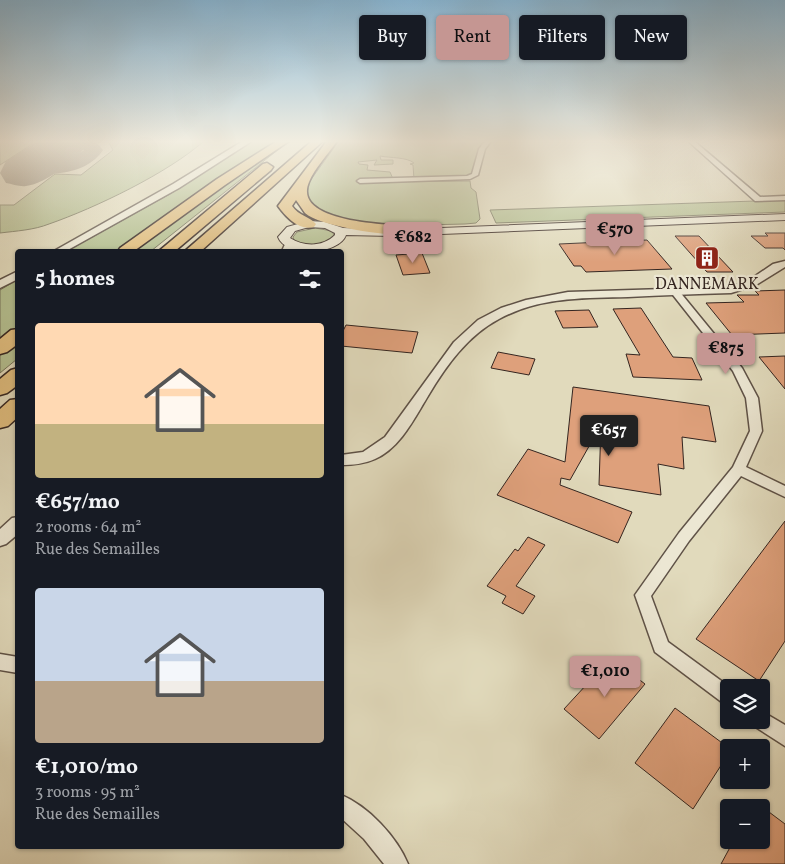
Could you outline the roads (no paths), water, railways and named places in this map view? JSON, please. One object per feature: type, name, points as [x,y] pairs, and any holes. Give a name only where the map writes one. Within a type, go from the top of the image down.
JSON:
[{"type":"highway","points":[[128,249],[222,181]]},
{"type":"highway","points":[[168,249],[250,181]]},
{"type":"highway","points":[[194,249],[272,181]]},
{"type":"highway","points":[[302,181],[285,206],[292,216],[308,224]]},
{"type":"highway","points":[[302,181],[299,195],[305,205],[331,220],[363,227],[430,231]]},
{"type":"highway","points":[[0,348],[15,336]]},
{"type":"highway","points":[[0,389],[15,376]]},
{"type":"highway","points":[[0,421],[15,408]]},
{"type":"main road","points":[[338,236],[328,225],[308,224],[286,232],[284,237],[297,249],[323,246],[338,236],[785,217]]},
{"type":"street","points":[[63,249],[183,181]]},
{"type":"street","points":[[738,181],[758,199],[785,198]]},
{"type":"street","points":[[344,460],[353,461],[365,458],[391,440],[456,348],[471,332],[491,317],[515,306],[568,295],[731,290],[752,283],[777,266],[785,264]]},
{"type":"street","points":[[0,285],[15,276]]},
{"type":"street","points":[[676,293],[738,370],[752,398],[756,431],[739,469],[684,537],[643,594],[661,647],[720,690]]},
{"type":"street","points":[[739,469],[785,492]]},
{"type":"street","points":[[0,539],[15,525]]},
{"type":"street","points":[[770,726],[785,736]]},
{"type":"street","points":[[344,807],[355,815],[389,851],[397,864]]},
{"type":"place","name":"DANNEMARK","points":[[707,258]]}]
